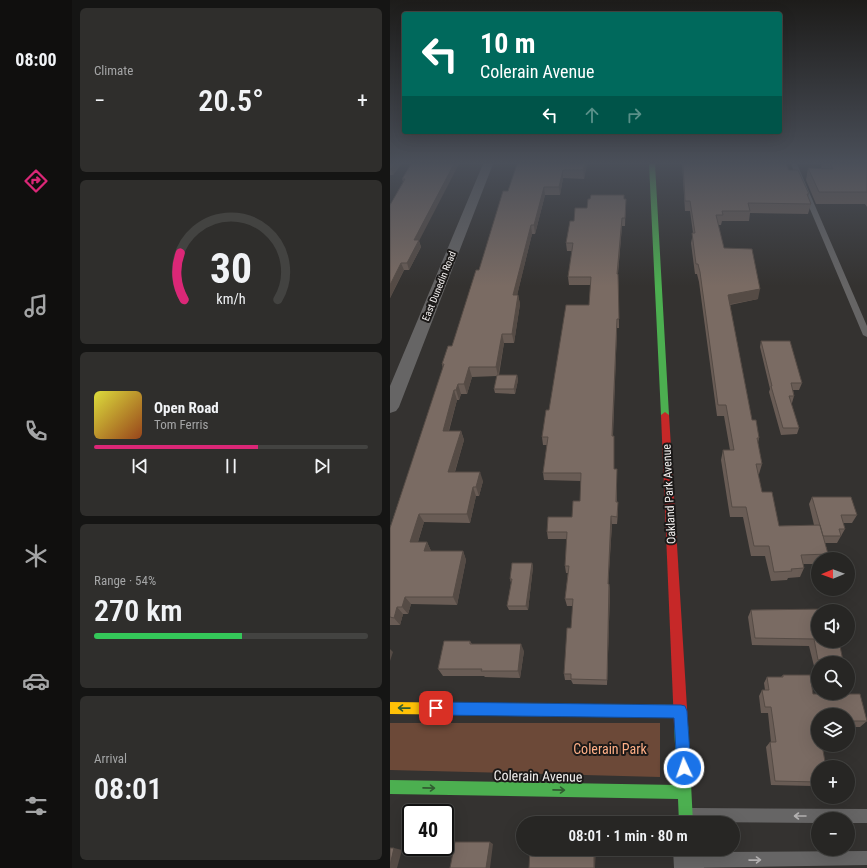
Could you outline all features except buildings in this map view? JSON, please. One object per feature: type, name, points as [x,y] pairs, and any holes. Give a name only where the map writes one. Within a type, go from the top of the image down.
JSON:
[{"type":"street","name":"East Dunedin Road","points":[[390,407],[472,205]]},
{"type":"street","name":"Oakland Park Avenue","points":[[654,205],[686,816]]},
{"type":"street","points":[[390,708],[681,711]]},
{"type":"street","name":"Colerain Avenue","points":[[390,787],[685,792]]},
{"type":"lane","points":[[811,205],[867,335]]},
{"type":"lane","points":[[740,818],[867,816]]},
{"type":"lane","points":[[688,860],[867,858]]},
{"type":"green space","name":"Colerain Park","points":[[390,723],[660,723],[660,777],[390,770]]},
{"type":"traffic: fast","points":[[654,205],[665,415]]},
{"type":"traffic: fast","points":[[681,724],[686,816]]},
{"type":"traffic: fast","points":[[390,787],[685,792]]},
{"type":"traffic: slow","points":[[390,708],[681,711]]},
{"type":"traffic: jam","points":[[665,415],[681,724]]},
{"type":"route","points":[[436,708],[681,711],[684,768]]}]
